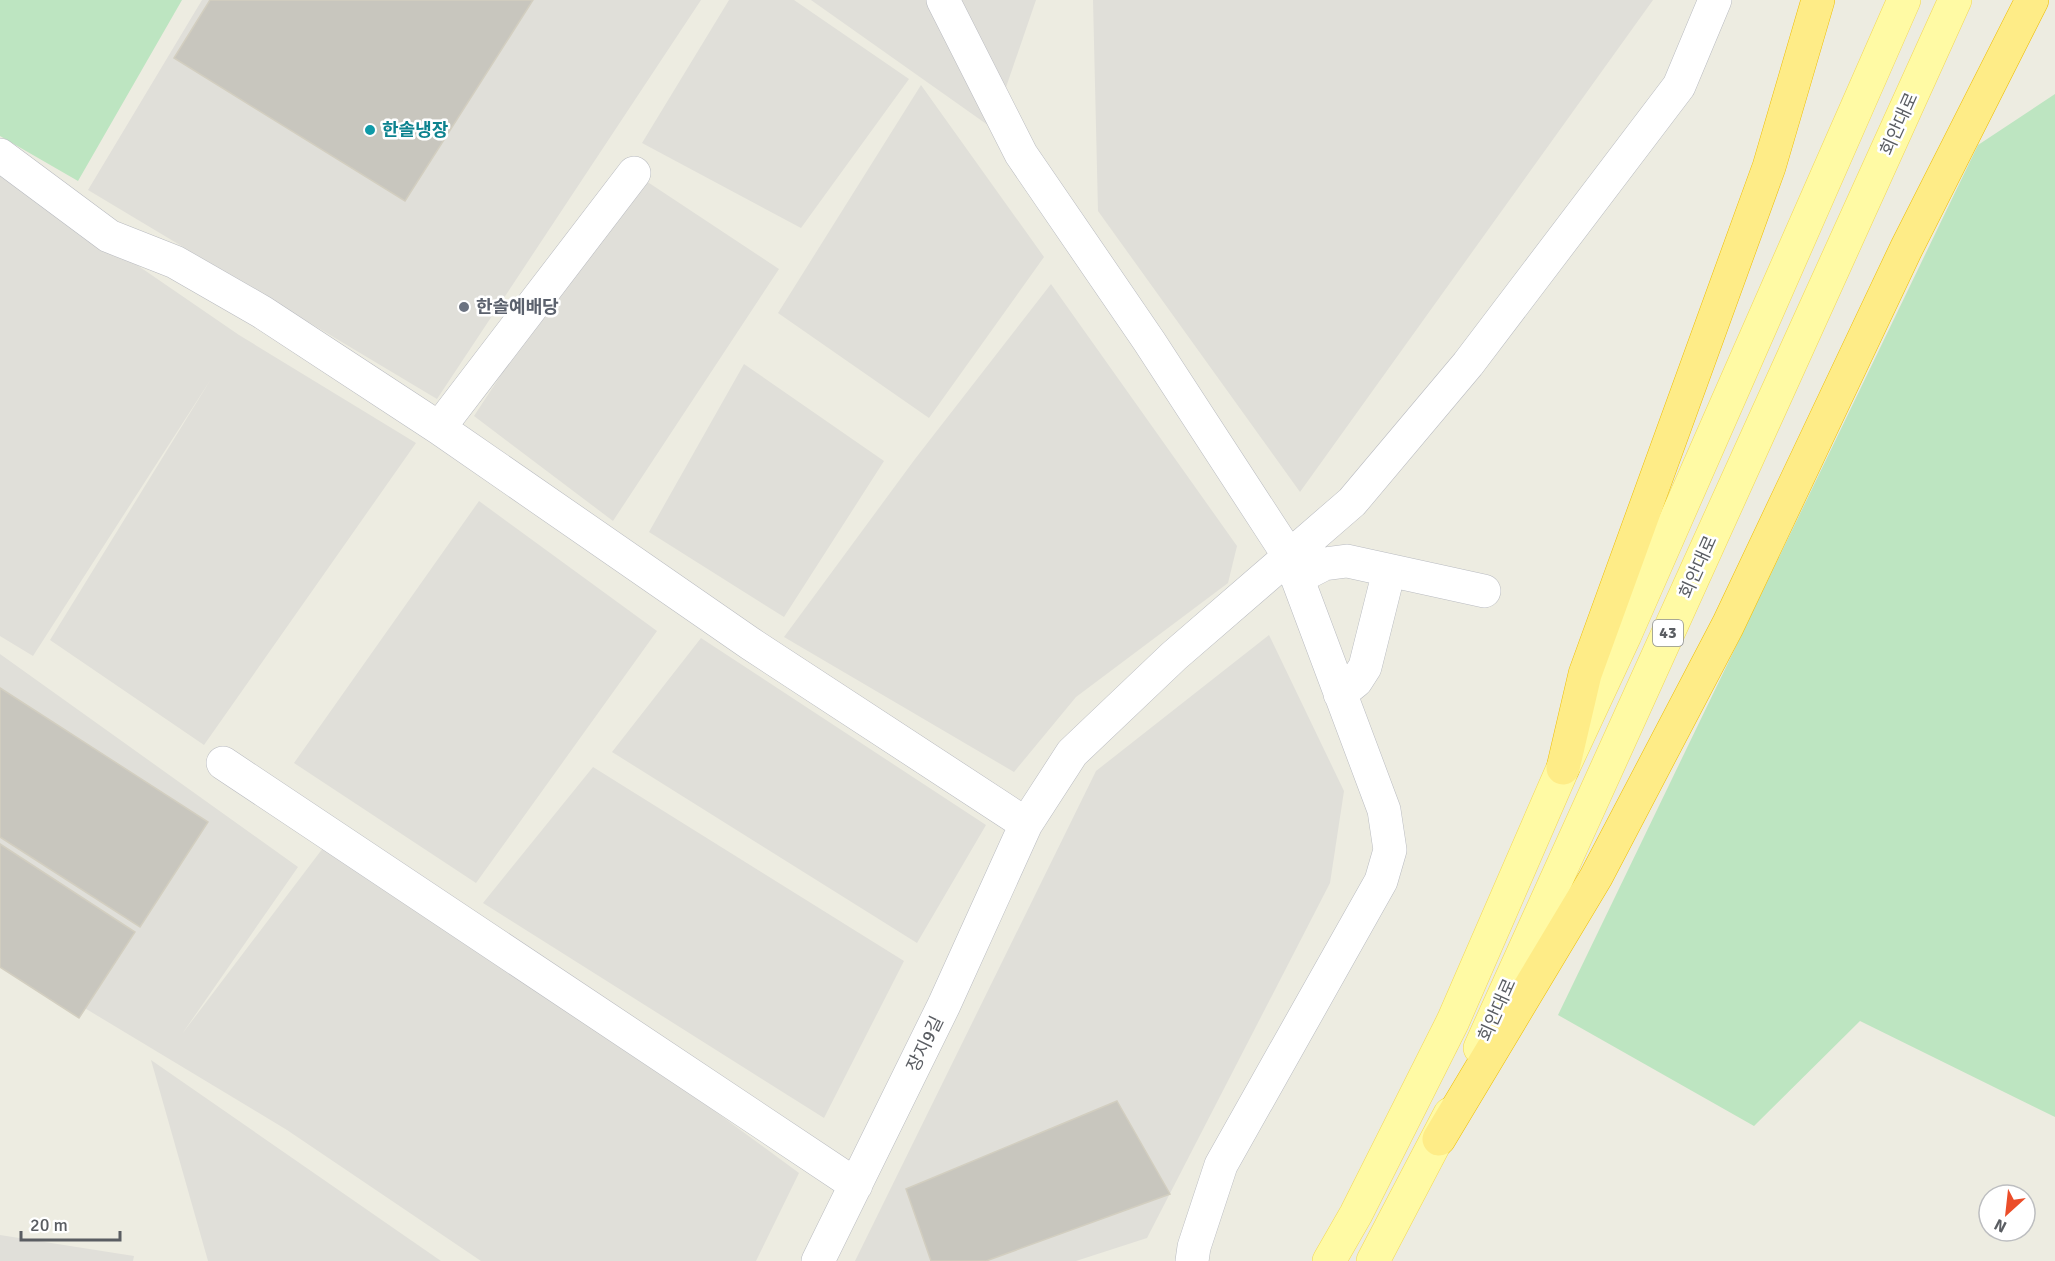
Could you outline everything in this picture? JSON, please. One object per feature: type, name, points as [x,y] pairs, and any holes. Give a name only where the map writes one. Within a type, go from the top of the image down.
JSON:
[{"type":"highway","points":[[1563,768],[1585,674],[1769,167],[1818,0]]},
{"type":"highway","points":[[1439,1139],[1596,877],[1728,625],[1906,249],[2032,0]]},
{"type":"main road","name":"회안대로","points":[[1329,1261],[1356,1214],[1454,1021],[1563,768],[1630,624],[1904,0]]},
{"type":"main road","name":"회안대로","points":[[1373,1261],[1439,1139],[1955,0]]},
{"type":"street","points":[[943,0],[1021,154],[1149,341],[1293,567],[1384,810],[1390,850],[1381,881],[1221,1165],[1194,1247],[1192,1261]]},
{"type":"street","points":[[1293,567],[1352,502],[1468,364],[1679,86],[1715,0]]},
{"type":"street","points":[[0,155],[109,236],[175,262],[262,312],[439,428],[742,638],[1026,824]]},
{"type":"street","points":[[439,428],[634,173]]},
{"type":"street","points":[[1293,567],[1347,561],[1484,591]]},
{"type":"street","name":"장지9길","points":[[818,1261],[944,1005],[1026,824],[1072,753],[1173,656],[1293,567]]},
{"type":"street","points":[[1341,694],[1356,681],[1365,668],[1389,571]]},
{"type":"street","points":[[223,763],[856,1185]]},
{"type":"shaded area","points":[[202,0],[701,0],[437,399],[88,190]]},
{"type":"shaded area","points":[[729,0],[794,0],[909,79],[801,228],[642,143]]},
{"type":"shaded area","points":[[811,0],[1036,0],[992,128]]},
{"type":"shaded area","points":[[1093,0],[1653,0],[1300,492],[1098,211]]},
{"type":"shaded area","points":[[921,85],[1044,257],[929,418],[778,313]]},
{"type":"shaded area","points":[[0,171],[239,335],[416,443],[204,745],[50,640],[211,379],[33,656],[0,636]]},
{"type":"shaded area","points":[[634,173],[779,269],[613,521],[474,416]]},
{"type":"shaded area","points":[[1051,284],[1237,546],[1228,583],[1076,697],[1014,772],[784,637],[915,459]]},
{"type":"shaded area","points":[[744,364],[884,461],[784,617],[649,532]]},
{"type":"shaded area","points":[[479,501],[657,631],[476,883],[294,763]]},
{"type":"shaded area","points":[[1269,635],[1344,791],[1330,883],[1147,1238],[1076,1261],[855,1261],[1096,771]]},
{"type":"shaded area","points":[[701,638],[986,825],[917,943],[612,752]]},
{"type":"shaded area","points":[[0,654],[298,867],[182,1034],[326,844],[607,1032],[799,1173],[756,1261],[481,1261],[287,1130],[0,957]]},
{"type":"shaded area","points":[[593,767],[904,961],[824,1118],[483,903]]},
{"type":"shaded area","points":[[151,1060],[441,1261],[208,1261]]},
{"type":"shaded area","points":[[0,1235],[134,1256],[133,1261],[0,1261]]},
{"type":"green space","points":[[0,0],[182,0],[78,181],[0,136]]},
{"type":"green space","points":[[2055,94],[2055,1117],[1860,1021],[1754,1126],[1558,1015],[1978,145]]},
{"type":"building","name":"한솔냉장","points":[[210,0],[533,0],[405,201],[174,58]]},
{"type":"building","points":[[0,688],[208,822],[140,927],[0,837]]},
{"type":"building","points":[[0,844],[135,932],[79,1018],[0,967]]},
{"type":"building","points":[[1117,1101],[1170,1194],[986,1261],[931,1261],[906,1189]]},
{"type":"place","name":"한솔냉장","points":[[370,130]]},
{"type":"place","name":"한솔예배당","points":[[464,307]]}]
